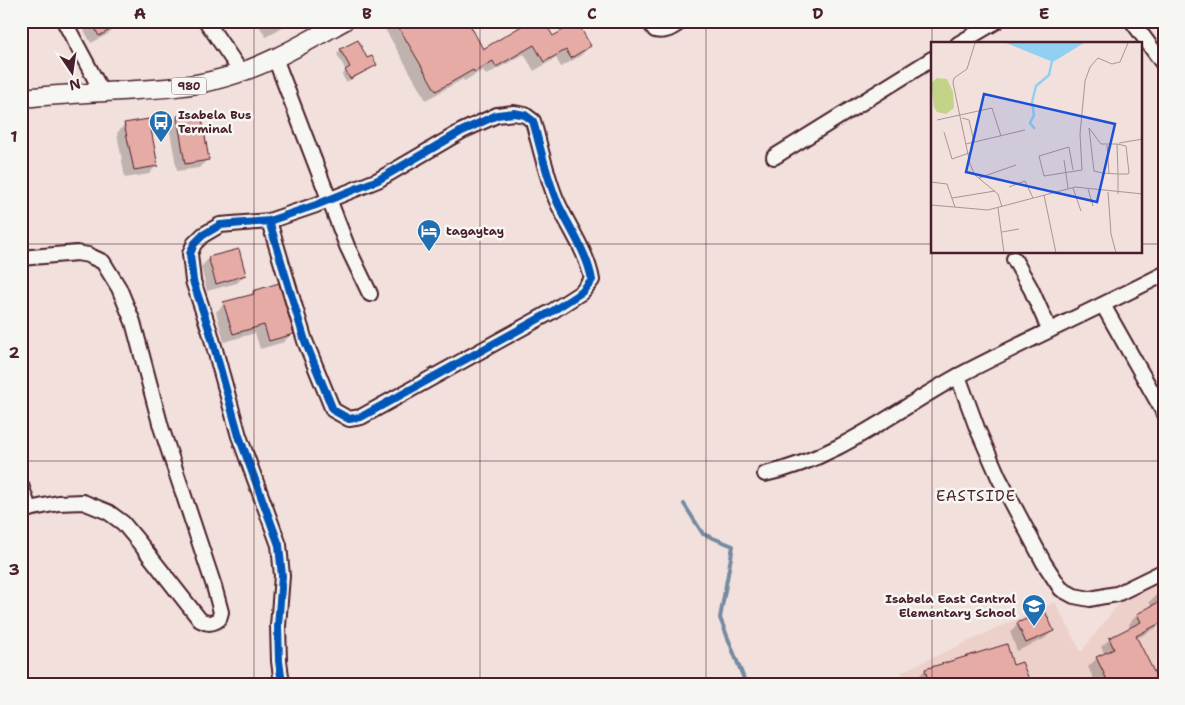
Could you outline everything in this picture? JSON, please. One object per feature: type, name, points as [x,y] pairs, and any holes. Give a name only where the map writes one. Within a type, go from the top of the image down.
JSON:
[{"type":"main road","name":"980","points":[[21,98],[191,86],[241,72],[275,58],[344,21]]},
{"type":"street","points":[[64,21],[102,92]]},
{"type":"street","points":[[206,21],[241,72]]},
{"type":"street","points":[[648,21],[655,30],[667,31],[682,21]]},
{"type":"street","points":[[961,42],[997,21]]},
{"type":"street","points":[[1132,21],[1164,65]]},
{"type":"street","points":[[275,58],[347,246],[370,294]]},
{"type":"street","points":[[774,156],[931,60]]},
{"type":"street","points":[[269,221],[305,341],[326,393],[333,410],[349,419],[361,417],[551,312],[582,292],[592,280],[582,251],[556,197],[533,121],[525,115],[514,113],[497,115],[462,131],[378,180],[269,221],[220,225],[202,235],[194,244],[190,254],[193,281],[210,332],[239,436],[279,545],[282,576],[278,626],[282,684]]},
{"type":"street","points":[[21,258],[77,253],[88,256],[102,262],[119,288],[133,322],[161,426],[214,586],[221,612],[219,619],[213,623],[200,620],[123,523],[108,512],[83,502],[58,503],[25,510],[21,485]]},
{"type":"street","points":[[1014,259],[1031,289],[1049,330]]},
{"type":"street","points":[[765,474],[796,465],[857,437],[958,376],[1049,330],[1103,306],[1164,274]]},
{"type":"street","points":[[1103,306],[1164,413]]},
{"type":"street","points":[[958,376],[977,428],[999,478],[1044,563],[1061,589],[1074,596],[1090,599],[1117,594],[1164,571]]},
{"type":"shaded area","points":[[1164,580],[1164,684],[904,684],[901,672],[1055,602],[1081,652],[1121,601]]},
{"type":"building","points":[[91,21],[127,21],[99,36]]},
{"type":"building","points":[[395,21],[468,21],[483,49],[530,21],[535,21],[537,25],[544,21],[553,36],[577,22],[591,46],[571,58],[566,50],[544,62],[534,45],[496,67],[493,61],[436,91]]},
{"type":"building","points":[[358,40],[367,58],[372,56],[377,65],[350,79],[345,70],[350,67],[340,49]]},
{"type":"building","points":[[201,112],[209,160],[185,164],[177,116]]},
{"type":"building","points":[[149,119],[158,166],[134,170],[124,123]]},
{"type":"building","points":[[239,249],[246,275],[216,284],[208,257]]},
{"type":"building","points":[[279,283],[294,334],[269,341],[264,325],[233,334],[223,302],[254,294],[253,291]]},
{"type":"building","points":[[1164,599],[1164,621],[1136,636],[1160,684],[1109,684],[1096,657],[1114,649],[1109,638],[1141,622],[1137,614]]},
{"type":"building","points":[[1045,611],[1054,631],[1026,643],[1017,623]]},
{"type":"building","points":[[1007,644],[1013,665],[1022,662],[1031,684],[929,684],[925,669]]},
{"type":"waterway","points":[[684,504],[703,534],[733,546],[720,618],[746,684]]},
{"type":"cycle path","points":[[269,221],[305,341],[333,410],[349,419],[361,417],[551,312],[582,292],[592,280],[586,259],[560,209],[552,189],[533,121],[525,115],[514,113],[497,115],[462,131],[378,180],[316,205],[269,221],[220,225],[203,235],[194,244],[190,254],[193,281],[210,332],[239,436],[279,545],[282,576],[278,626],[282,684]]},
{"type":"place","name":"Isabela Bus Terminal","points":[[161,143]]},
{"type":"place","name":"tagaytay","points":[[429,252]]},
{"type":"place","name":"Isabela East Central Elementary School","points":[[1034,627]]},
{"type":"district","name":"EASTSIDE","points":[[976,496]]}]
